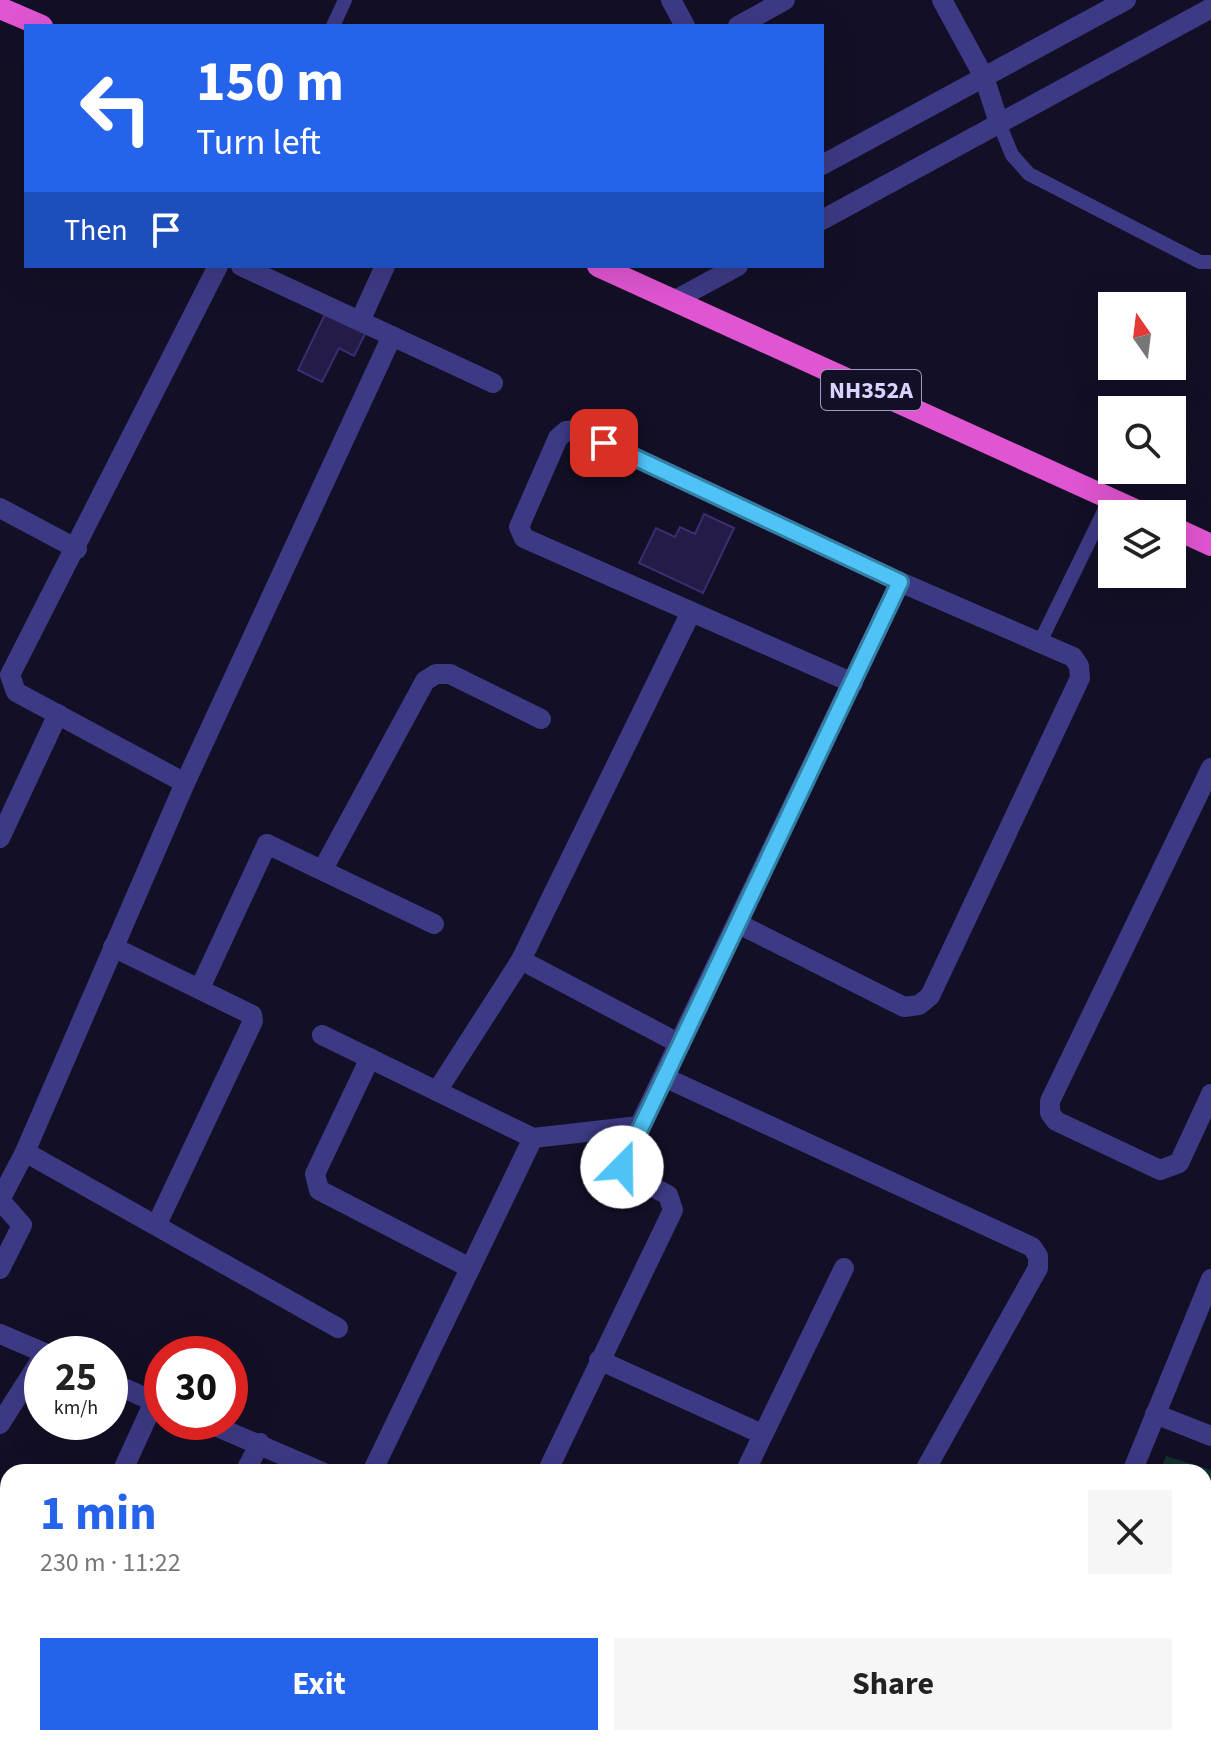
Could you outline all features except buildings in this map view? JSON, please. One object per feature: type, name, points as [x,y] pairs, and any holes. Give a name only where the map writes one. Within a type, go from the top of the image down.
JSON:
[{"type":"highway","points":[[0,8],[37,24]]},
{"type":"highway","name":"NH352A","points":[[627,270],[675,300],[1110,499]]},
{"type":"highway","points":[[1186,533],[1211,545]]},
{"type":"street","points":[[671,0],[684,24]]},
{"type":"street","points":[[742,24],[785,0]]},
{"type":"street","points":[[942,0],[984,77],[999,123]]},
{"type":"street","points":[[824,164],[1126,0]]},
{"type":"street","points":[[824,219],[1211,8]]},
{"type":"street","points":[[185,783],[16,692],[10,675],[77,549],[217,268]]},
{"type":"street","points":[[245,268],[493,383]]},
{"type":"street","points":[[360,321],[384,268]]},
{"type":"street","points":[[675,300],[734,268]]},
{"type":"street","points":[[0,1269],[20,1235],[22,1225],[0,1200],[25,1152],[185,783],[392,336]]},
{"type":"street","points":[[739,924],[904,1007],[919,1005],[930,996],[1080,678],[1079,666],[1073,657],[900,582],[577,430],[566,431],[558,438],[519,527],[524,538],[690,614],[853,683]]},
{"type":"street","points":[[0,508],[77,549]]},
{"type":"street","points":[[551,1464],[673,1210],[668,1195],[626,1173],[622,1167],[900,582]]},
{"type":"street","points":[[437,1091],[521,960],[690,614]]},
{"type":"street","points":[[323,869],[425,681],[436,674],[450,674],[541,719]]},
{"type":"street","points":[[0,838],[58,714]]},
{"type":"street","points":[[1211,768],[1050,1101],[1050,1113],[1056,1121],[1160,1170],[1179,1163],[1211,1094]]},
{"type":"street","points":[[200,988],[263,847],[273,844],[434,924]]},
{"type":"street","points":[[113,947],[249,1010],[253,1021],[157,1224]]},
{"type":"street","points":[[521,960],[680,1044]]},
{"type":"street","points":[[322,1035],[533,1138],[639,1126]]},
{"type":"street","points":[[370,1058],[315,1174],[315,1183],[319,1190],[470,1268]]},
{"type":"street","points":[[664,1077],[1032,1247],[1038,1256],[1038,1268],[928,1464]]},
{"type":"street","points":[[376,1464],[533,1138]]},
{"type":"street","points":[[25,1152],[338,1328]]},
{"type":"street","points":[[749,1464],[844,1268]]},
{"type":"street","points":[[1135,1464],[1211,1279]]},
{"type":"street","points":[[0,1334],[24,1345]]},
{"type":"street","points":[[599,1360],[762,1434]]},
{"type":"street","points":[[0,1424],[24,1387]]},
{"type":"street","points":[[1155,1414],[1211,1436]]},
{"type":"street","points":[[126,1464],[144,1430]]},
{"type":"street","points":[[248,1438],[305,1464]]},
{"type":"street","points":[[249,1464],[260,1443]]},
{"type":"lane","points":[[334,24],[345,0]]},
{"type":"lane","points":[[999,123],[1012,155],[1029,174],[1200,262],[1211,262]]},
{"type":"lane","points":[[1039,644],[1110,499]]},
{"type":"green space","points":[[1166,1456],[1192,1464],[1163,1464]]},
{"type":"route","points":[[604,443],[900,582],[622,1167]]}]
